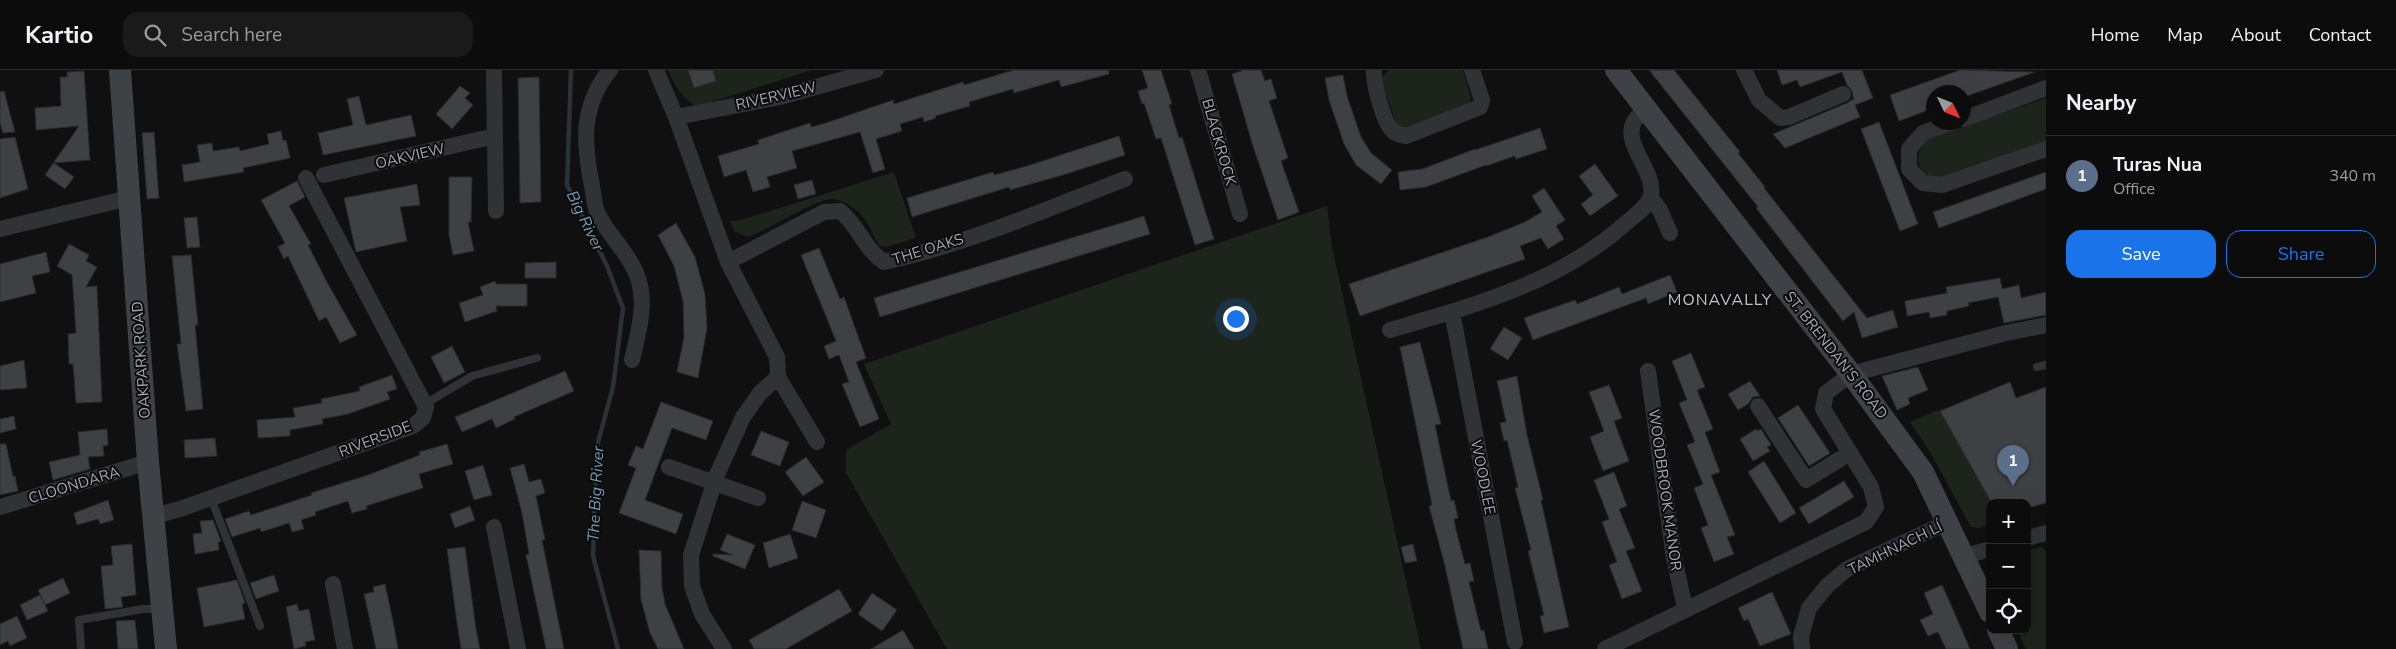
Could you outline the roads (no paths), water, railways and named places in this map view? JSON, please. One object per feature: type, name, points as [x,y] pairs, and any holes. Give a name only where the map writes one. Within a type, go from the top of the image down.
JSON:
[{"type":"main road","name":"OAKPARK ROAD","points":[[120,70],[148,462],[166,649]]},
{"type":"main road","name":"ST. BRENDAN'S ROAD","points":[[1616,70],[1851,374],[1923,472],[1986,603]]},
{"type":"main road","points":[[2000,634],[2007,649]]},
{"type":"street","points":[[494,70],[496,211]]},
{"type":"street","points":[[610,70],[599,84],[588,111],[585,151],[598,215],[625,250],[639,282],[642,319],[632,360]]},
{"type":"street","points":[[656,70],[676,117],[728,262],[777,357],[778,377],[817,442]]},
{"type":"street","name":"RIVERVIEW","points":[[676,117],[780,97],[876,70]]},
{"type":"street","name":"BLACKROCK","points":[[1198,70],[1240,214]]},
{"type":"street","points":[[1374,70],[1373,81],[1390,129],[1397,135],[1406,136],[1480,107],[1482,100],[1472,70]]},
{"type":"street","points":[[1744,70],[1759,100],[1780,118],[1789,117],[1843,94]]},
{"type":"street","points":[[1971,115],[2046,88]]},
{"type":"street","points":[[1390,330],[1452,312],[1536,283],[1580,258],[1622,226],[1651,198],[1653,186],[1631,137],[1634,121],[1646,110]]},
{"type":"street","points":[[1931,130],[1923,133],[1909,148],[1909,169],[1922,183],[1942,185],[2046,149]]},
{"type":"street","name":"OAKVIEW","points":[[324,175],[495,136]]},
{"type":"street","name":"RIVERSIDE","points":[[154,516],[211,498],[413,426],[423,418],[426,408],[425,404],[306,178]]},
{"type":"street","name":"THE OAKS","points":[[728,262],[824,212],[840,211],[852,220],[872,254],[884,262],[892,261],[1003,225],[1125,179]]},
{"type":"street","points":[[0,229],[129,198]]},
{"type":"street","points":[[1651,198],[1660,210],[1670,234]]},
{"type":"street","name":"WOODLEE","points":[[1452,312],[1515,642]]},
{"type":"street","points":[[1605,649],[1685,608],[1866,522],[1876,507],[1871,487],[1823,409],[1826,393],[1851,374],[2006,333],[2046,325]]},
{"type":"street","name":"WOODBROOK MANOR","points":[[1648,371],[1674,558],[1685,608]]},
{"type":"street","points":[[724,649],[702,614],[692,586],[691,555],[714,483],[743,417],[760,393],[778,377]]},
{"type":"street","points":[[1758,406],[1806,480],[1850,453]]},
{"type":"street","name":"CLOONDARA","points":[[0,507],[148,462]]},
{"type":"street","points":[[669,467],[758,498]]},
{"type":"street","name":"TAMHNACH LÍ","points":[[1802,649],[1801,636],[1809,608],[1827,586],[1847,569],[1948,522]]},
{"type":"street","points":[[494,527],[518,649]]},
{"type":"street","points":[[2031,537],[2046,533]]},
{"type":"street","points":[[1965,556],[1986,550]]},
{"type":"street","points":[[333,584],[345,649]]},
{"type":"lane","points":[[425,404],[472,376],[536,358]]},
{"type":"lane","points":[[2037,368],[2046,365]]},
{"type":"lane","points":[[211,498],[260,626]]},
{"type":"lane","points":[[81,649],[79,620],[143,609],[162,609]]},
{"type":"waterway","name":"The Big River","points":[[571,70],[567,185],[607,266],[623,308],[613,387],[597,446],[593,556],[618,649]]},
{"type":"place","name":"Turas Nua","points":[[2013,486]]},
{"type":"district","name":"MONAVALLY","points":[[1720,300]]},
{"type":"water label","name":"Big River","points":[[585,221]]}]
